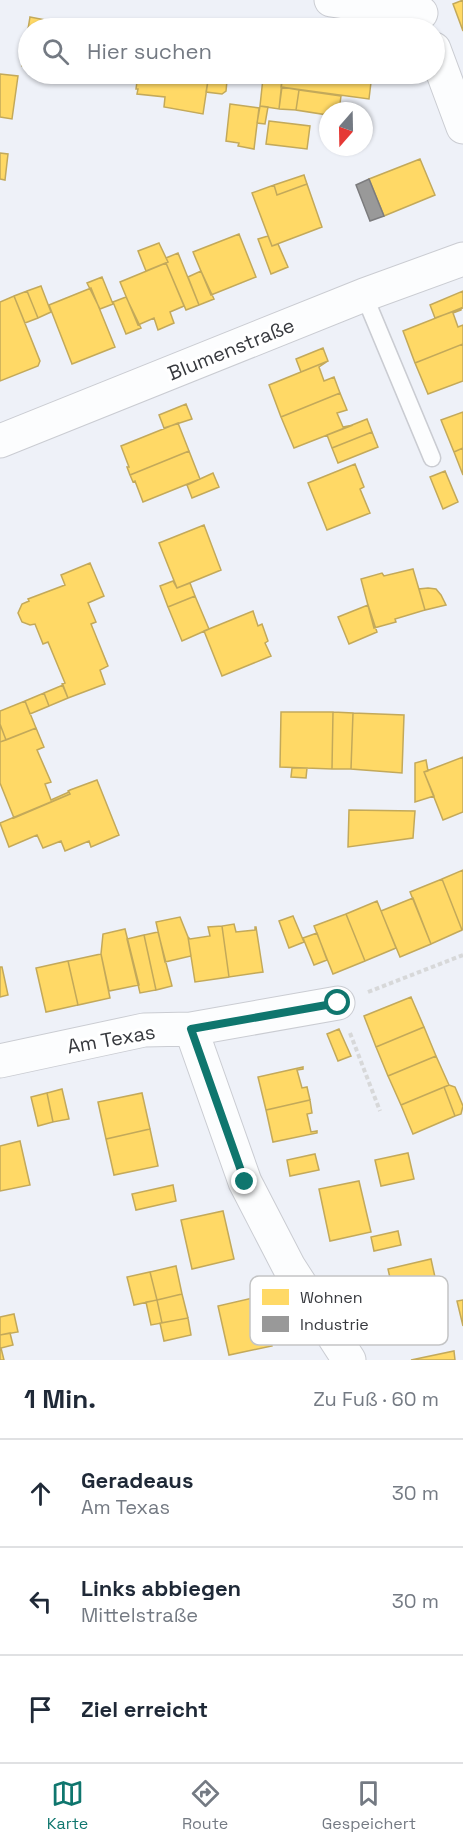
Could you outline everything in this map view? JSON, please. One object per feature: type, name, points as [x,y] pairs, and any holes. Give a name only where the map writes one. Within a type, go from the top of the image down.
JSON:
[{"type":"street","points":[[331,0],[422,14]]},
{"type":"street","points":[[445,78],[463,128]]},
{"type":"street","name":"Blumenstraße","points":[[0,441],[364,295],[463,259]]},
{"type":"street","name":"Am Texas","points":[[0,1061],[144,1030],[191,1029],[338,1003]]},
{"type":"street","points":[[191,1029],[245,1182],[295,1276]]},
{"type":"street","points":[[339,1345],[349,1360]]},
{"type":"lane","points":[[364,295],[432,458]]},
{"type":"path","points":[[380,1111],[338,1003],[463,955]]},
{"type":"building: Wohnen","points":[[463,0],[463,31],[453,4]]},
{"type":"building: Wohnen","points":[[0,74],[18,76],[12,119],[0,117]]},
{"type":"building: Wohnen","points":[[137,84],[208,84],[203,114],[164,107],[165,97],[137,94],[138,89],[136,89]]},
{"type":"building: Wohnen","points":[[207,84],[227,84],[226,91],[222,94],[206,92]]},
{"type":"building: Wohnen","points":[[262,84],[282,84],[279,109],[260,106]]},
{"type":"building: Wohnen","points":[[281,84],[371,84],[369,99],[281,87]]},
{"type":"building: Wohnen","points":[[282,87],[299,90],[296,110],[279,109]]},
{"type":"building: Wohnen","points":[[299,90],[341,96],[340,102],[319,102],[319,114],[296,110]]},
{"type":"building: Wohnen","points":[[230,104],[259,108],[254,149],[226,141]]},
{"type":"building: Wohnen","points":[[260,106],[268,107],[265,124],[257,123]]},
{"type":"building: Wohnen","points":[[269,121],[310,126],[307,149],[266,144]]},
{"type":"building: Wohnen","points":[[0,153],[8,154],[5,180],[0,179]]},
{"type":"building: Wohnen","points":[[420,159],[435,195],[384,216],[369,179]]},
{"type":"building: Wohnen","points":[[304,175],[307,184],[277,195],[274,185]]},
{"type":"building: Wohnen","points":[[307,184],[322,227],[272,246],[252,193],[274,185],[277,195]]},
{"type":"building: Wohnen","points":[[239,234],[256,277],[211,295],[193,252]]},
{"type":"building: Wohnen","points":[[268,236],[272,246],[278,244],[288,267],[271,274],[258,239]]},
{"type":"building: Wohnen","points":[[159,243],[168,262],[146,271],[138,251]]},
{"type":"building: Wohnen","points":[[178,253],[199,305],[186,310],[166,263],[168,262],[166,258]]},
{"type":"building: Wohnen","points":[[166,263],[184,306],[170,312],[174,323],[158,330],[154,318],[138,325],[120,282]]},
{"type":"building: Wohnen","points":[[201,271],[214,299],[199,305],[188,277]]},
{"type":"building: Wohnen","points":[[102,277],[113,304],[100,309],[87,283]]},
{"type":"building: Wohnen","points":[[41,286],[51,312],[38,318],[27,291]]},
{"type":"building: Wohnen","points":[[91,288],[115,347],[72,364],[49,305]]},
{"type":"building: Wohnen","points":[[27,291],[38,318],[25,323],[14,296]]},
{"type":"building: Wohnen","points":[[463,291],[463,308],[435,318],[430,305]]},
{"type":"building: Wohnen","points":[[14,296],[40,361],[38,366],[0,381],[0,302]]},
{"type":"building: Wohnen","points":[[126,297],[141,328],[126,334],[113,302]]},
{"type":"building: Wohnen","points":[[461,308],[453,313],[458,327],[463,325],[463,344],[415,363],[403,331]]},
{"type":"building: Wohnen","points":[[463,344],[463,381],[428,394],[415,363]]},
{"type":"building: Wohnen","points":[[323,348],[328,361],[301,372],[296,359]]},
{"type":"building: Wohnen","points":[[328,361],[319,367],[324,381],[334,377],[340,393],[281,417],[269,385]]},
{"type":"building: Wohnen","points":[[340,393],[347,410],[337,413],[343,427],[353,425],[294,448],[281,417]]},
{"type":"building: Wohnen","points":[[186,404],[192,419],[164,428],[159,415]]},
{"type":"building: Wohnen","points":[[463,412],[463,448],[454,452],[441,420]]},
{"type":"building: Wohnen","points":[[367,419],[372,432],[332,448],[327,435]]},
{"type":"building: Wohnen","points":[[178,423],[189,451],[130,475],[121,446]]},
{"type":"building: Wohnen","points":[[372,432],[378,447],[338,463],[332,448]]},
{"type":"building: Wohnen","points":[[463,448],[463,475],[454,452]]},
{"type":"building: Wohnen","points":[[189,451],[200,479],[143,502],[135,481],[133,482],[130,475]]},
{"type":"building: Wohnen","points":[[355,464],[364,487],[360,489],[370,513],[327,530],[308,483]]},
{"type":"building: Wohnen","points":[[445,471],[458,502],[443,509],[430,477]]},
{"type":"building: Wohnen","points":[[213,473],[219,487],[192,498],[187,485]]},
{"type":"building: Wohnen","points":[[204,525],[221,570],[177,588],[159,543]]},
{"type":"building: Wohnen","points":[[90,563],[104,596],[88,603],[96,622],[91,624],[108,666],[100,670],[105,684],[68,698],[62,684],[65,683],[48,642],[43,644],[35,624],[22,622],[18,613],[22,604],[29,601],[28,599],[65,585],[61,575]]},
{"type":"building: Wohnen","points":[[413,569],[425,610],[374,628],[361,579],[382,573],[384,576]]},
{"type":"building: Wohnen","points":[[173,581],[177,588],[190,583],[195,596],[168,607],[160,586]]},
{"type":"building: Wohnen","points":[[419,589],[436,589],[446,605],[425,610]]},
{"type":"building: Wohnen","points":[[195,596],[209,629],[182,641],[168,607]]},
{"type":"building: Wohnen","points":[[368,605],[377,632],[349,644],[338,617]]},
{"type":"building: Wohnen","points":[[253,611],[258,626],[262,624],[268,641],[265,643],[271,656],[222,676],[204,631]]},
{"type":"building: Wohnen","points":[[63,685],[68,698],[49,706],[44,693]]},
{"type":"building: Wohnen","points":[[44,693],[49,706],[30,714],[25,701]]},
{"type":"building: Wohnen","points":[[25,701],[36,728],[6,740],[0,724],[0,711]]},
{"type":"building: Wohnen","points":[[281,712],[333,712],[332,769],[280,767]]},
{"type":"building: Wohnen","points":[[333,712],[353,713],[351,769],[332,769]]},
{"type":"building: Wohnen","points":[[353,713],[404,715],[402,773],[351,769]]},
{"type":"building: Wohnen","points":[[0,724],[6,740],[0,742]]},
{"type":"building: Wohnen","points":[[36,728],[44,747],[37,750],[51,782],[45,784],[51,800],[69,792],[70,794],[14,818],[0,783],[0,742]]},
{"type":"building: Wohnen","points":[[463,757],[463,812],[443,820],[424,772]]},
{"type":"building: Wohnen","points":[[426,760],[428,771],[424,772],[434,796],[415,802],[415,763]]},
{"type":"building: Wohnen","points":[[292,768],[307,768],[306,778],[291,777]]},
{"type":"building: Wohnen","points":[[97,780],[119,835],[91,847],[89,841],[65,851],[61,841],[43,848],[37,835],[9,847],[0,823],[70,794],[68,791]]},
{"type":"building: Wohnen","points":[[349,810],[415,811],[413,838],[348,847]]},
{"type":"building: Wohnen","points":[[463,870],[463,929],[462,930],[442,879]]},
{"type":"building: Wohnen","points":[[442,879],[462,930],[431,944],[410,892]]},
{"type":"building: Wohnen","points":[[413,898],[431,944],[400,957],[381,911]]},
{"type":"building: Wohnen","points":[[377,901],[396,948],[365,961],[346,914]]},
{"type":"building: Wohnen","points":[[346,914],[365,961],[333,974],[314,926]]},
{"type":"building: Wohnen","points":[[293,916],[304,942],[289,948],[279,921]]},
{"type":"building: Wohnen","points":[[180,917],[188,937],[191,956],[165,962],[156,922]]},
{"type":"building: Wohnen","points":[[234,924],[236,932],[255,930],[256,927],[263,972],[229,977],[222,926]]},
{"type":"building: Wohnen","points":[[222,926],[229,977],[195,982],[188,937],[190,939],[210,936],[208,927]]},
{"type":"building: Wohnen","points":[[125,929],[139,985],[109,991],[101,954],[103,934]]},
{"type":"building: Wohnen","points":[[158,932],[172,986],[156,990],[144,935]]},
{"type":"building: Wohnen","points":[[317,933],[327,960],[314,965],[303,938]]},
{"type":"building: Wohnen","points":[[144,935],[156,990],[140,993],[127,939]]},
{"type":"building: Wohnen","points":[[101,954],[110,998],[78,1005],[68,961]]},
{"type":"building: Wohnen","points":[[68,961],[78,1005],[46,1012],[36,968]]},
{"type":"building: Wohnen","points":[[0,967],[2,967],[8,995],[0,997]]},
{"type":"building: Wohnen","points":[[411,997],[424,1027],[376,1047],[364,1016]]},
{"type":"building: Wohnen","points":[[424,1027],[436,1056],[388,1076],[376,1047]]},
{"type":"building: Wohnen","points":[[339,1029],[351,1056],[338,1061],[327,1034]]},
{"type":"building: Wohnen","points":[[436,1056],[449,1085],[401,1105],[388,1076]]},
{"type":"building: Wohnen","points":[[303,1067],[297,1070],[302,1088],[307,1087],[310,1100],[266,1110],[258,1077]]},
{"type":"building: Wohnen","points":[[449,1085],[455,1087],[463,1106],[461,1114],[455,1116],[444,1087]]},
{"type":"building: Wohnen","points":[[444,1087],[455,1116],[413,1134],[401,1105]]},
{"type":"building: Wohnen","points":[[62,1089],[69,1119],[53,1122],[47,1093]]},
{"type":"building: Wohnen","points":[[47,1093],[53,1122],[38,1126],[31,1097]]},
{"type":"building: Wohnen","points":[[142,1093],[150,1129],[106,1139],[98,1102]]},
{"type":"building: Wohnen","points":[[310,1100],[312,1113],[307,1114],[311,1132],[317,1131],[317,1133],[273,1142],[266,1110]]},
{"type":"building: Wohnen","points":[[150,1129],[158,1166],[114,1175],[106,1139]]},
{"type":"building: Wohnen","points":[[20,1141],[30,1185],[0,1191],[0,1146]]},
{"type":"building: Wohnen","points":[[408,1153],[414,1179],[381,1186],[375,1160]]},
{"type":"building: Wohnen","points":[[315,1154],[319,1170],[290,1176],[287,1160]]},
{"type":"building: Wohnen","points":[[359,1181],[371,1232],[330,1241],[319,1189]]},
{"type":"building: Wohnen","points":[[173,1185],[176,1201],[136,1210],[132,1194]]},
{"type":"building: Wohnen","points":[[223,1211],[234,1259],[192,1269],[181,1220]]},
{"type":"building: Wohnen","points":[[398,1231],[401,1245],[374,1251],[371,1237]]},
{"type":"building: Wohnen","points":[[431,1259],[435,1276],[390,1276],[388,1269]]},
{"type":"building: Wohnen","points":[[176,1266],[182,1294],[157,1300],[150,1272]]},
{"type":"building: Wohnen","points":[[150,1272],[157,1300],[134,1305],[127,1277]]},
{"type":"building: Wohnen","points":[[182,1294],[188,1318],[162,1323],[157,1300]]},
{"type":"building: Wohnen","points":[[250,1299],[250,1345],[272,1346],[229,1355],[218,1306]]},
{"type":"building: Wohnen","points":[[157,1300],[162,1323],[151,1325],[146,1302]]},
{"type":"building: Wohnen","points":[[463,1300],[463,1326],[457,1301]]},
{"type":"building: Wohnen","points":[[14,1314],[18,1332],[0,1335],[0,1317]]},
{"type":"building: Wohnen","points":[[188,1318],[191,1335],[164,1341],[160,1323]]},
{"type":"building: Wohnen","points":[[10,1333],[13,1345],[1,1348],[4,1360],[0,1360],[0,1335]]},
{"type":"building: Wohnen","points":[[454,1351],[455,1360],[411,1360]]},
{"type":"building: Industrie","points":[[369,179],[384,216],[370,221],[356,185]]},
{"type":"route","points":[[245,1182],[191,1029],[338,1003]]}]
